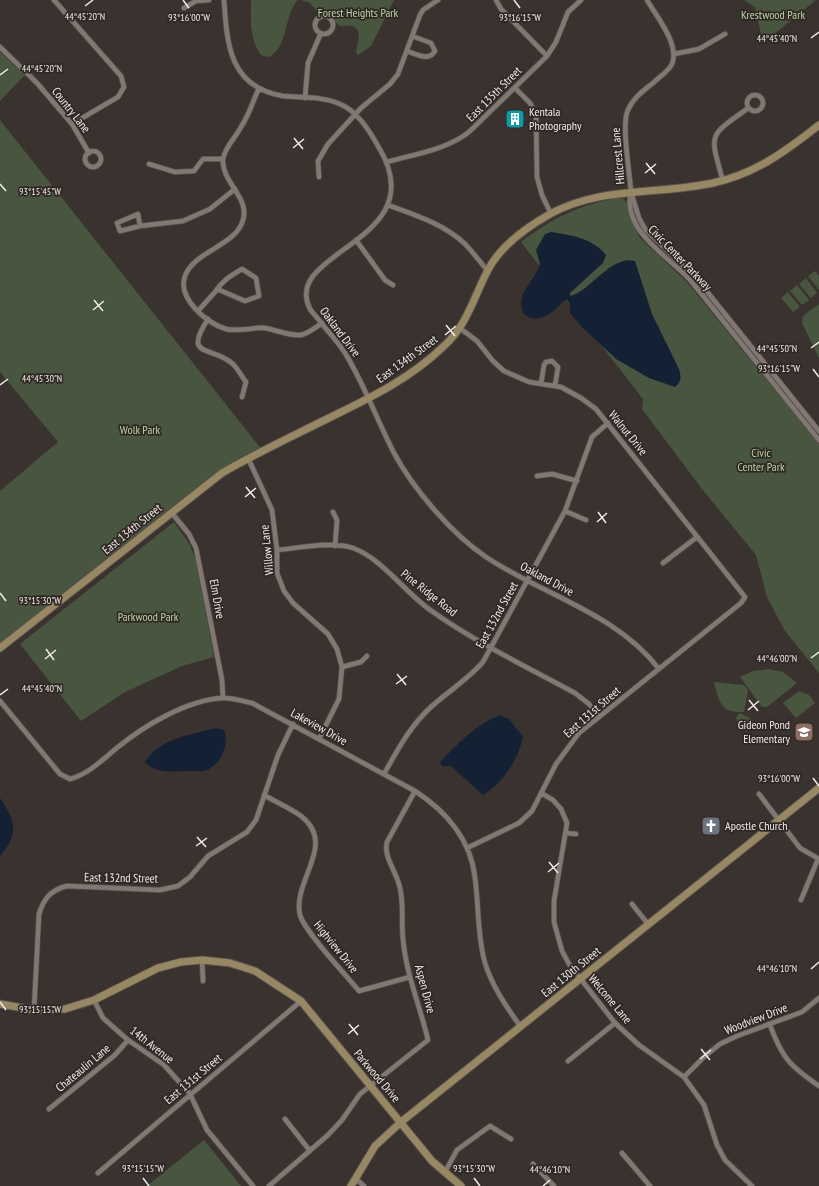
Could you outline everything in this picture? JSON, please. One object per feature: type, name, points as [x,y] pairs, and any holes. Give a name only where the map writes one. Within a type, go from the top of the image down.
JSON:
[{"type":"street","points":[[54,0],[121,76],[124,87],[118,97],[72,124]]},
{"type":"street","points":[[184,8],[196,1],[210,0]]},
{"type":"street","name":"Oakland Drive","points":[[224,0],[229,49],[240,73],[259,88],[273,94],[305,98],[325,98],[342,104],[355,114],[364,124],[387,162],[392,181],[388,205],[379,220],[318,269],[307,284],[306,294],[310,309],[344,350],[394,453],[408,476],[462,539],[488,558],[607,623],[646,652],[659,669]]},
{"type":"street","points":[[319,177],[318,161],[321,155],[339,131],[355,114],[394,80],[401,68],[412,36],[424,10],[438,0]]},
{"type":"street","points":[[496,0],[501,9],[547,56]]},
{"type":"street","name":"East 135th Street","points":[[387,162],[447,145],[459,140],[547,56],[556,42],[568,12],[581,0]]},
{"type":"street","points":[[647,0],[670,40],[674,54],[699,49],[725,34]]},
{"type":"street","points":[[305,98],[308,63],[321,33]]},
{"type":"street","points":[[407,51],[427,57],[432,56],[435,51],[431,43],[412,36]]},
{"type":"street","name":"Country Lane","points":[[0,47],[37,83],[72,124],[89,153]]},
{"type":"street","name":"Hillcrest Lane","points":[[631,192],[625,123],[627,111],[635,97],[667,71],[672,63],[674,54]]},
{"type":"street","points":[[259,88],[242,126],[226,150],[223,159],[225,172],[243,204],[243,222],[234,234],[191,265],[185,277],[185,291],[189,300],[198,311],[208,319],[227,329],[263,328],[300,335],[310,332],[322,323]]},
{"type":"street","points":[[515,88],[530,103],[536,114],[537,176],[542,195],[551,214]]},
{"type":"street","points":[[723,181],[714,147],[715,135],[721,128],[748,109]]},
{"type":"street","name":"East 134th Street","points":[[0,648],[171,511],[222,473],[248,458],[405,378],[444,347],[461,329],[487,270],[500,254],[517,238],[551,214],[582,201],[602,196],[696,186],[723,181],[767,163],[819,125]]},
{"type":"street","points":[[149,164],[175,172],[194,171],[203,159],[223,159]]},
{"type":"street","points":[[140,226],[138,214],[117,223],[120,231],[140,226],[183,221],[210,209],[235,189]]},
{"type":"street","name":"Civic Center Parkway","points":[[631,192],[639,218],[645,229],[696,278],[819,430]]},
{"type":"street","name":"Civic Center Parkway","points":[[631,192],[631,211],[641,233],[691,281],[819,440]]},
{"type":"street","points":[[388,205],[429,220],[447,230],[465,244],[487,270]]},
{"type":"street","points":[[356,240],[384,280],[393,285]]},
{"type":"street","points":[[198,311],[222,282],[242,269],[256,278],[259,296],[245,301],[217,289]]},
{"type":"street","points":[[208,319],[198,334],[197,340],[206,352],[212,352],[233,364],[246,382],[242,397]]},
{"type":"street","name":"Walnut Drive","points":[[461,329],[477,341],[493,361],[504,371],[516,378],[560,387],[581,398],[596,409],[745,597]]},
{"type":"street","points":[[541,384],[544,365],[546,362],[552,361],[558,366],[555,386]]},
{"type":"street","name":"East 132nd Street","points":[[384,774],[402,742],[415,723],[432,706],[473,673],[492,647],[565,511],[592,437],[608,423]]},
{"type":"street","name":"Willow Lane","points":[[248,458],[272,510],[277,550],[277,573],[284,591],[293,603],[328,634],[337,649],[342,667],[339,699],[319,739]]},
{"type":"street","points":[[537,476],[552,474],[577,481]]},
{"type":"street","name":"Elm Drive","points":[[171,511],[189,534],[196,548],[219,665],[223,698]]},
{"type":"street","points":[[565,511],[586,520]]},
{"type":"street","points":[[333,512],[337,520],[335,546]]},
{"type":"street","points":[[663,563],[697,536]]},
{"type":"street","name":"Pine Ridge Road","points":[[277,550],[335,546],[352,548],[369,556],[431,611],[456,628],[575,693],[589,704],[599,717]]},
{"type":"street","name":"East 131st Street","points":[[467,848],[519,823],[532,811],[556,764],[566,748],[579,733],[741,603],[745,597]]},
{"type":"street","points":[[342,667],[361,662],[367,656]]},
{"type":"street","name":"Lakeview Drive","points":[[0,701],[60,774],[70,779],[81,776],[129,738],[152,723],[197,702],[223,698],[252,702],[415,791],[432,802],[445,815],[458,830],[467,848],[475,876],[478,931],[485,963],[499,996],[520,1026]]},
{"type":"street","name":"East 132nd Street","points":[[34,1010],[39,914],[42,904],[49,895],[58,889],[68,886],[160,890],[178,886],[190,877],[208,856],[248,832],[256,820],[278,755],[293,724]]},
{"type":"street","name":"East 130th Street","points":[[351,1186],[375,1146],[401,1122],[819,788]]},
{"type":"street","name":"Aspen Drive","points":[[269,1186],[328,1135],[342,1120],[360,1094],[428,1040],[410,977],[403,940],[400,888],[386,849],[388,842],[415,791]]},
{"type":"street","name":"Welcome Lane","points":[[541,793],[553,800],[562,809],[567,823],[554,901],[554,922],[562,951],[580,979],[615,1023],[639,1045],[684,1077],[704,1105],[717,1145],[725,1160],[752,1186]]},
{"type":"street","points":[[759,794],[800,848],[818,859],[801,900]]},
{"type":"street","name":"Highview Drive","points":[[264,795],[301,816],[309,825],[314,835],[315,856],[301,888],[298,900],[300,916],[308,930],[359,991],[410,977]]},
{"type":"street","points":[[566,833],[576,834]]},
{"type":"street","points":[[632,904],[648,924]]},
{"type":"street","points":[[202,960],[203,981]]},
{"type":"street","name":"Parkwood Drive","points":[[0,1004],[34,1010],[65,1009],[94,1000],[158,968],[181,962],[202,960],[230,963],[255,971],[301,1001],[432,1161],[462,1186]]},
{"type":"street","name":"Woodview Drive","points":[[684,1077],[704,1056],[720,1044],[737,1036],[802,1012],[819,998]]},
{"type":"street","name":"14th Avenue","points":[[94,1000],[103,1018],[128,1040],[164,1065],[190,1094],[207,1130],[252,1186]]},
{"type":"street","name":"East 131st Street","points":[[98,1173],[301,1001]]},
{"type":"street","points":[[568,1061],[615,1023]]},
{"type":"street","points":[[770,1024],[779,1048],[788,1062],[819,1086]]},
{"type":"street","name":"Chateaulin Lane","points":[[49,1109],[115,1055],[128,1040]]},
{"type":"street","points":[[285,1119],[310,1150]]},
{"type":"street","points":[[445,1172],[457,1150],[490,1126],[511,1139]]},
{"type":"street","points":[[622,1153],[650,1186]]},
{"type":"street","points":[[532,1164],[554,1186]]},
{"type":"street","points":[[356,1179],[364,1186]]},
{"type":"green space","points":[[251,0],[298,0],[290,14],[281,44],[270,57],[261,55],[254,42]]},
{"type":"green space","name":"Forest Heights Park","points":[[301,0],[394,0],[371,46],[358,55],[356,52],[359,33],[355,27],[341,26],[330,19],[322,17],[310,3]]},
{"type":"green space","name":"Krestwood Park","points":[[744,0],[816,0],[763,43],[755,7]]},
{"type":"green space","points":[[0,52],[25,75],[0,101]]},
{"type":"green space","name":"Wolk Park","points":[[0,120],[263,451],[222,473],[0,648],[0,491],[58,442],[0,372]]},
{"type":"green space","name":"Civic Center Park","points":[[620,198],[624,199],[627,203],[629,216],[640,238],[686,281],[819,444],[819,673],[785,631],[767,597],[756,555],[702,489],[642,409],[643,399],[521,242],[555,219],[568,213],[606,200]]},
{"type":"green space","points":[[815,271],[819,276],[819,290],[808,276]]},
{"type":"green space","points":[[806,278],[817,293],[811,298],[799,284]]},
{"type":"green space","points":[[797,285],[809,300],[802,305],[790,291]]},
{"type":"green space","points":[[788,292],[800,307],[793,312],[781,298]]},
{"type":"green space","points":[[819,304],[819,358],[802,323],[803,316]]},
{"type":"green space","name":"Parkwood Park","points":[[174,522],[190,545],[196,561],[214,657],[182,666],[125,692],[81,721],[20,644]]},
{"type":"green space","points":[[769,669],[783,672],[797,683],[767,707],[762,707],[740,677],[753,671]]},
{"type":"green space","points":[[714,682],[744,685],[748,690],[744,712],[730,711],[722,705]]},
{"type":"green space","points":[[799,691],[809,695],[815,703],[796,718],[783,703]]},
{"type":"green space","points":[[740,713],[753,720],[753,725],[747,731],[739,725],[736,717]]},
{"type":"green space","points":[[204,1140],[241,1186],[147,1186]]},
{"type":"water","points":[[551,232],[581,238],[601,249],[606,255],[603,263],[570,293],[570,296],[585,288],[609,268],[618,263],[626,260],[635,261],[652,314],[679,369],[680,379],[679,383],[675,387],[649,378],[616,359],[582,327],[570,313],[570,304],[567,300],[562,302],[550,314],[539,318],[528,317],[523,313],[521,306],[524,293],[540,264],[536,250],[545,234]]},
{"type":"water","points":[[500,715],[509,719],[523,737],[521,746],[509,770],[497,784],[483,795],[451,766],[442,766],[440,762],[460,742],[475,730],[491,719]]},
{"type":"water","points":[[216,728],[224,730],[226,742],[225,747],[217,763],[207,770],[161,771],[145,762],[151,754],[167,743]]},
{"type":"water","points":[[0,798],[12,820],[13,834],[11,840],[0,856]]},
{"type":"place","name":"Kentala Photography","points":[[515,119]]},
{"type":"place","name":"Gideon Pond Elementary","points":[[804,732]]},
{"type":"place","name":"Apostle Church","points":[[711,826]]}]
